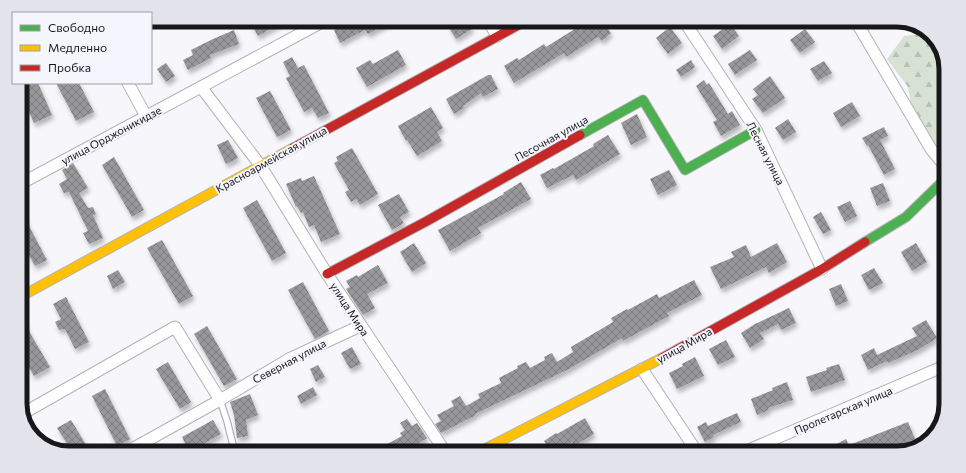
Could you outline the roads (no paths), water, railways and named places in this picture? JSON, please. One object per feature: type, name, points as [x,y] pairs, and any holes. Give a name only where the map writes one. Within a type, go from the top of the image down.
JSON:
[{"type":"street","name":"улица Орджоникидзе","points":[[27,180],[315,27]]},
{"type":"street","points":[[492,27],[497,36]]},
{"type":"street","name":"Красноармейская улица","points":[[27,293],[514,27]]},
{"type":"street","name":"Лесная улица","points":[[688,27],[756,130],[822,269]]},
{"type":"street","points":[[859,27],[931,149],[939,159]]},
{"type":"street","points":[[129,84],[146,116]]},
{"type":"street","points":[[201,87],[260,165]]},
{"type":"street","name":"Песочная улица","points":[[327,274],[427,221],[643,100],[685,170],[756,130]]},
{"type":"street","name":"улица Мира","points":[[260,165],[360,326],[441,446]]},
{"type":"street","name":"улица Мира","points":[[491,446],[642,368],[822,269],[906,217],[939,185]]},
{"type":"street","name":"Северная улица","points":[[135,446],[218,397],[289,359],[360,326]]},
{"type":"street","points":[[28,411],[175,327],[218,397]]},
{"type":"street","points":[[642,368],[693,446]]},
{"type":"street","name":"Пролетарская улица","points":[[758,446],[939,369]]},
{"type":"lane","points":[[218,397],[228,421],[233,446]]}]
